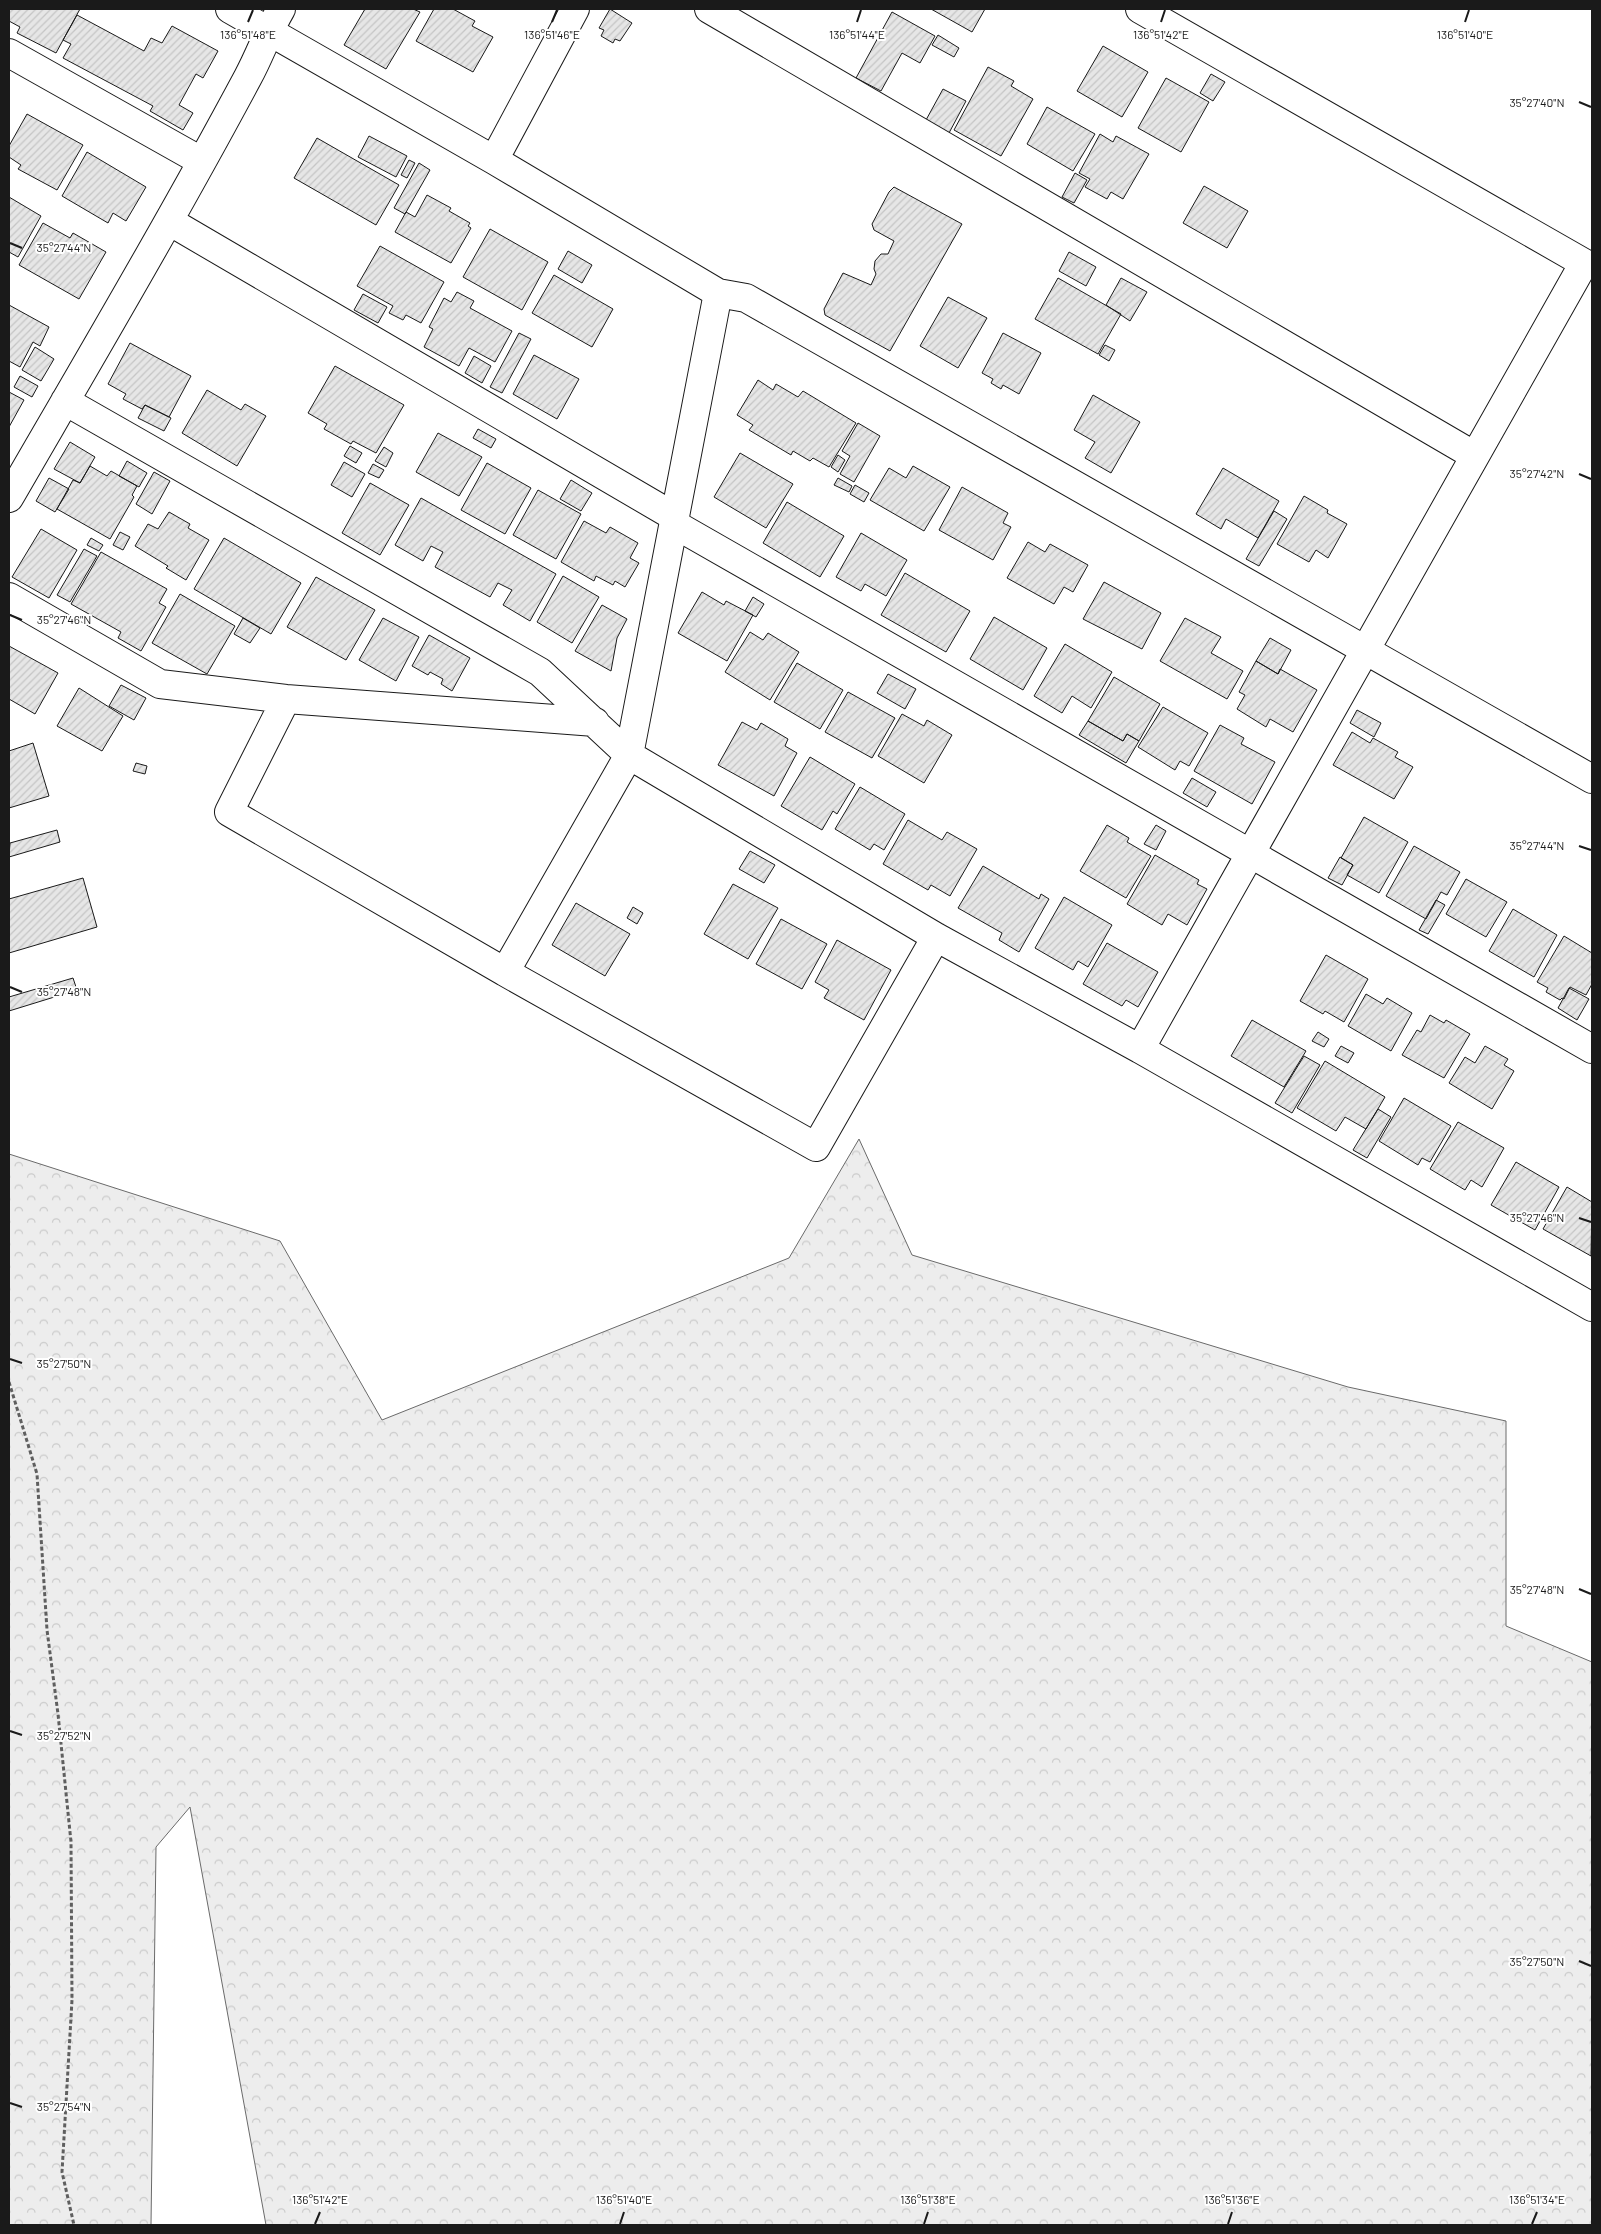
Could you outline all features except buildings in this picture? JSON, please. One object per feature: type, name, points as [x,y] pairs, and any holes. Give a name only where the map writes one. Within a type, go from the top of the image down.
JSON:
[{"type":"street","points":[[230,9],[275,20],[494,160],[718,293],[746,298],[1592,779]]},
{"type":"street","points":[[494,160],[575,9]]},
{"type":"street","points":[[709,9],[1475,456]]},
{"type":"street","points":[[1140,9],[1584,262],[1140,1049]]},
{"type":"street","points":[[9,498],[169,221],[249,75],[275,20]]},
{"type":"street","points":[[11,60],[201,161]]},
{"type":"street","points":[[169,221],[674,520],[1592,1049]]},
{"type":"street","points":[[505,972],[629,755],[718,293]]},
{"type":"street","points":[[65,401],[540,672],[629,755],[936,938],[1140,1049],[1592,1307]]},
{"type":"street","points":[[9,597],[160,684],[286,699],[595,722]]},
{"type":"street","points":[[286,699],[229,812],[505,972],[816,1147],[936,938]]},
{"type":"path","points":[[9,1382],[37,1474],[47,1630],[71,1842],[72,2000],[62,2172],[74,2225]]},
{"type":"green space","points":[[859,1139],[912,1255],[1348,1387],[1506,1421],[1506,1626],[1592,1662],[1592,2225],[266,2225],[190,1807],[156,1847],[151,2225],[9,2225],[9,1154],[280,1241],[382,1420],[789,1258]]}]
